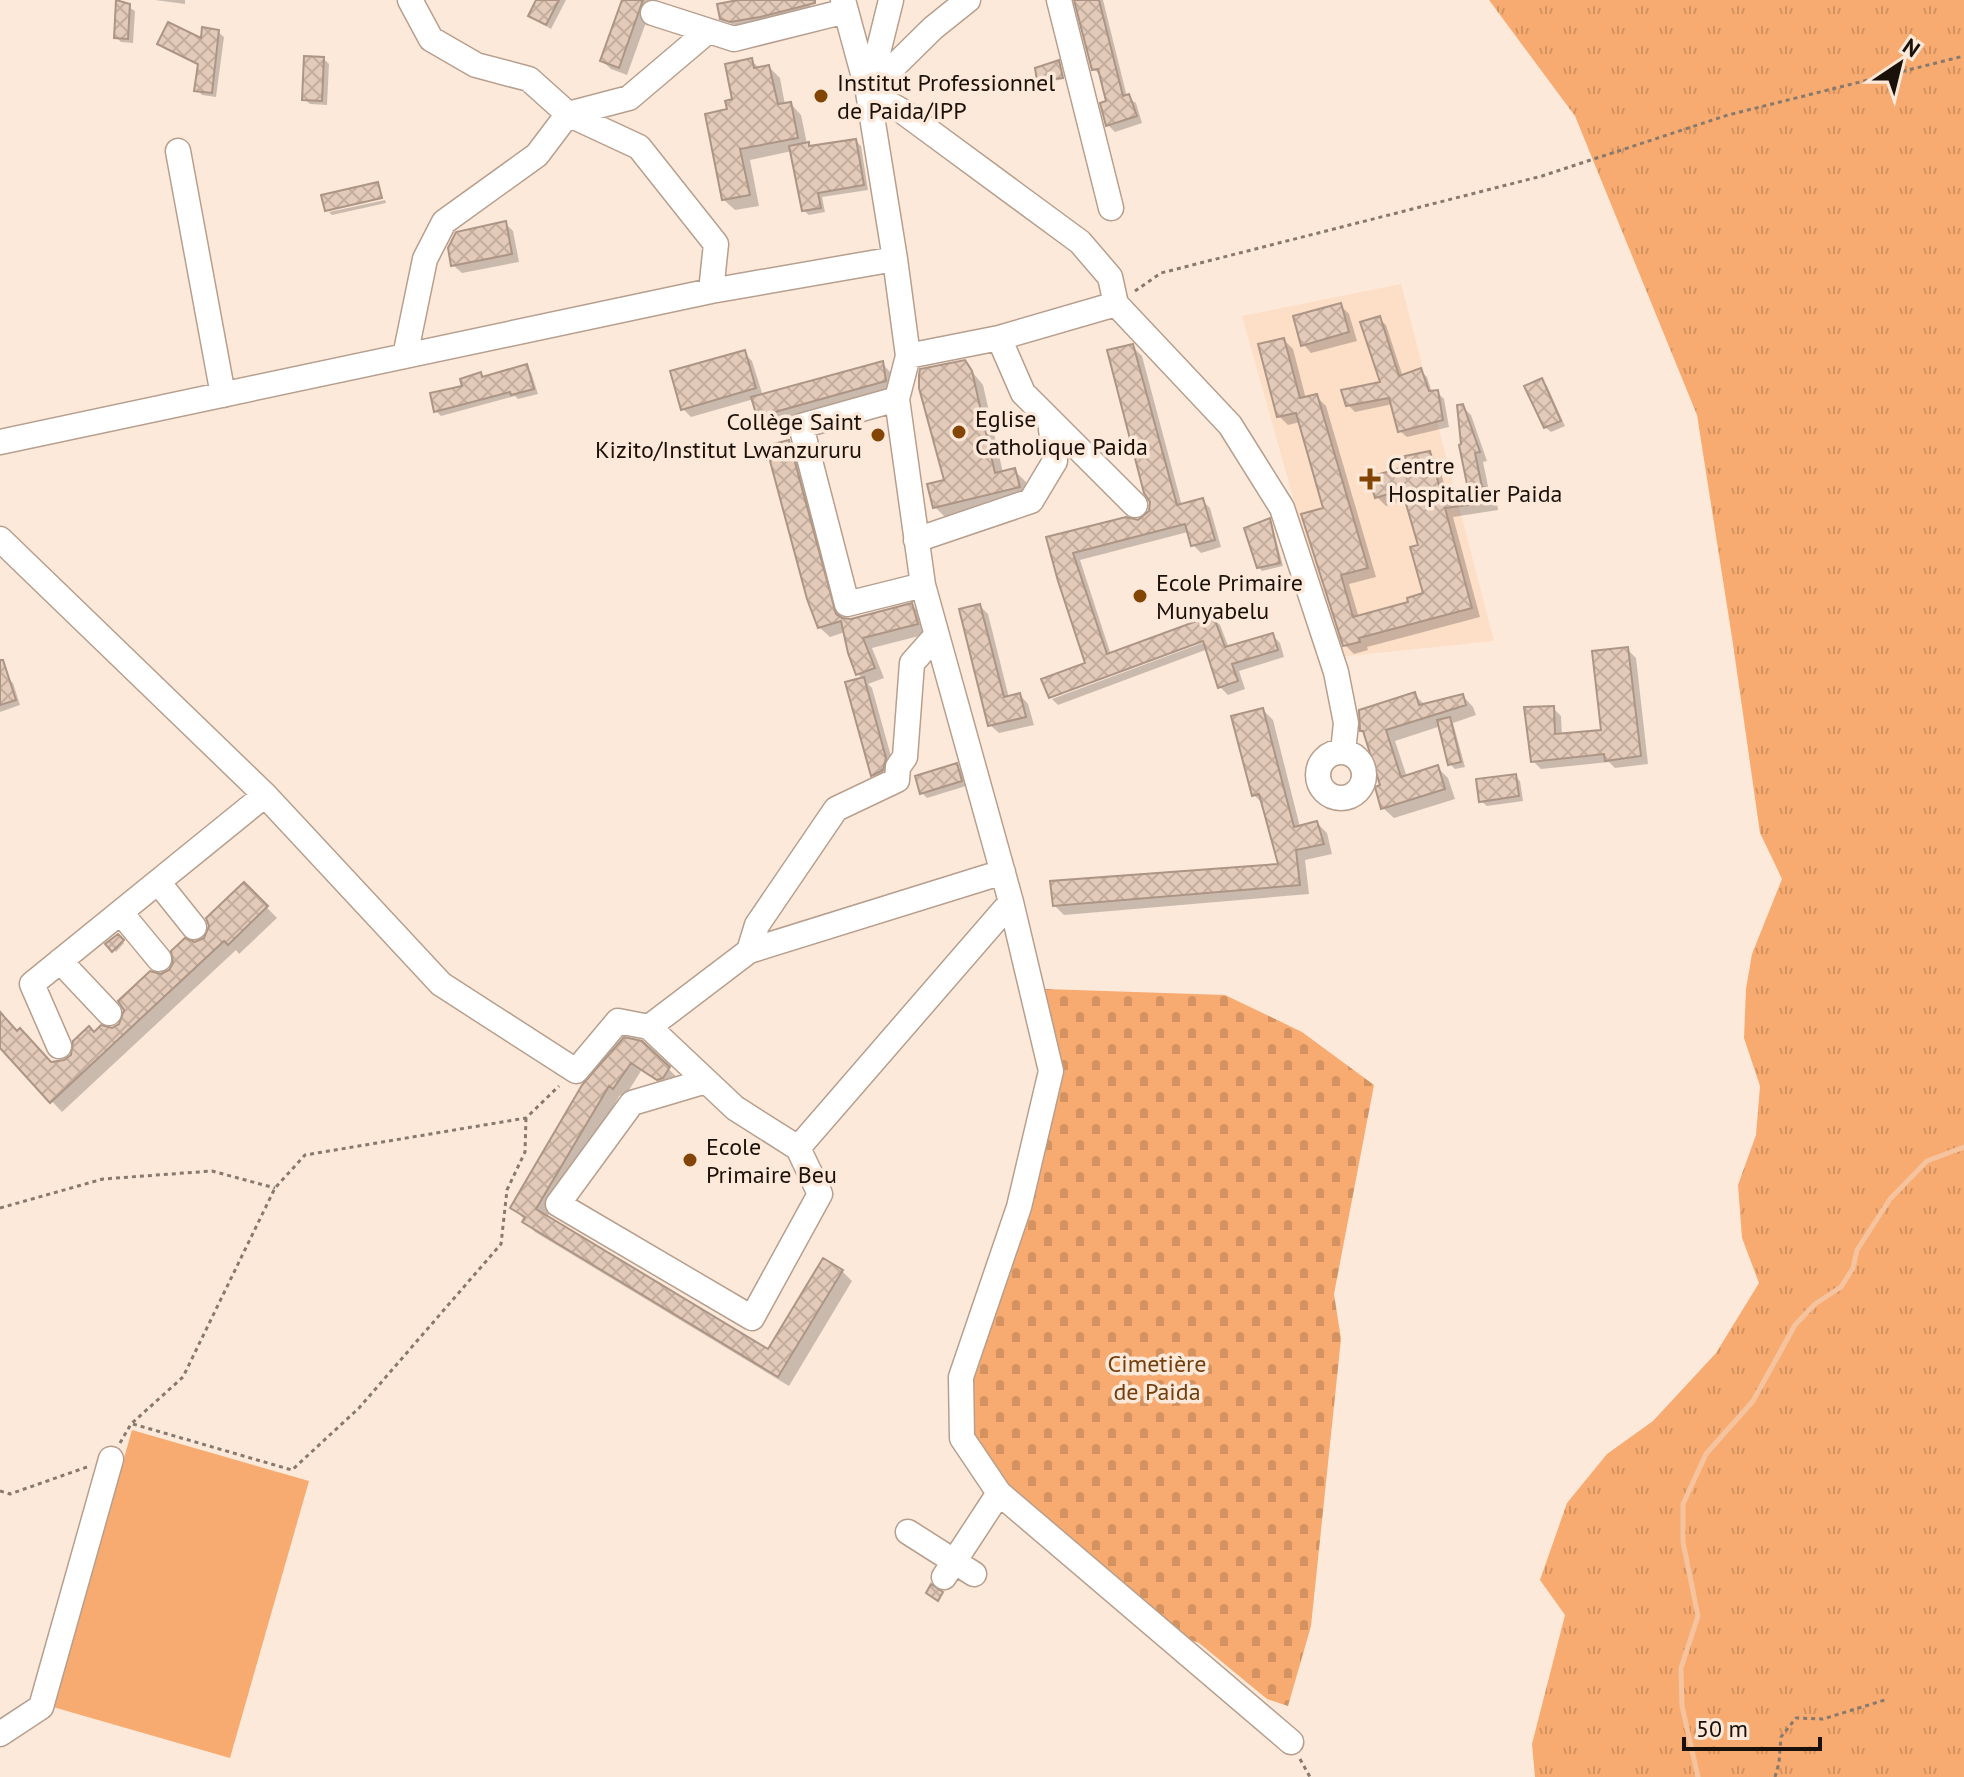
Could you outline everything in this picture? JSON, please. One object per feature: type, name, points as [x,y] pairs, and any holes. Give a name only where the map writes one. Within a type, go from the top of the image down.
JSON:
[{"type":"street","points":[[410,0],[431,39],[476,65],[529,79],[568,114],[639,147],[716,244],[711,291]]},
{"type":"street","points":[[868,92],[891,0]]},
{"type":"street","points":[[868,92],[933,28],[968,0]]},
{"type":"street","points":[[1059,0],[1111,208]]},
{"type":"street","points":[[653,13],[734,39],[844,6],[868,92],[908,356],[897,399],[923,585],[1011,902],[1051,1071],[1019,1207],[961,1377],[962,1438],[999,1493],[1291,1742]]},
{"type":"street","points":[[405,356],[425,259],[444,222],[537,155],[568,114],[629,98],[708,31]]},
{"type":"street","points":[[868,92],[902,111],[1080,242],[1110,277],[1116,304],[1230,425],[1282,508],[1336,672],[1346,723],[1343,752]]},
{"type":"street","points":[[178,151],[223,395]]},
{"type":"street","points":[[0,442],[711,291],[895,259]]},
{"type":"street","points":[[908,356],[999,338],[1116,304]]},
{"type":"street","points":[[999,338],[1023,393],[1135,505]]},
{"type":"street","points":[[897,399],[801,426],[847,604],[923,585]]},
{"type":"street","points":[[916,540],[1031,501],[1055,461],[1050,421]]},
{"type":"street","points":[[0,539],[265,795],[441,984],[576,1071],[618,1021],[649,1027],[735,1108],[798,1148],[820,1194],[752,1318],[558,1204],[632,1103],[706,1081]]},
{"type":"street","points":[[749,951],[757,925],[836,809],[897,780],[898,767],[905,757],[912,663],[935,637]]},
{"type":"street","points":[[59,1046],[32,984],[265,795]]},
{"type":"street","points":[[649,1027],[749,951],[1003,872]]},
{"type":"street","points":[[158,882],[194,927]]},
{"type":"street","points":[[798,1148],[1011,902]]},
{"type":"street","points":[[121,913],[159,959]]},
{"type":"street","points":[[60,961],[109,1013]]},
{"type":"street","points":[[0,1734],[41,1707],[111,1459]]},
{"type":"street","points":[[908,1532],[957,1571],[999,1493]]},
{"type":"path","points":[[1116,304],[1161,273],[1542,176],[1728,115],[1964,56]]},
{"type":"path","points":[[0,1491],[10,1494],[111,1459],[131,1424],[183,1377],[275,1188],[305,1155],[526,1118],[576,1071]]},
{"type":"path","points":[[131,1424],[292,1470],[359,1408],[501,1244],[507,1190],[525,1152],[526,1118]]},
{"type":"path","points":[[0,1208],[103,1179],[196,1172],[212,1171],[275,1188]]},
{"type":"path","points":[[1775,1777],[1781,1737],[1796,1718],[1823,1719],[1888,1699]]},
{"type":"shaded area","name":"Centre Hospitalier Paida","points":[[1401,284],[1494,641],[1338,657],[1242,316]]},
{"type":"green space","points":[[1489,0],[1964,0],[1964,1777],[1535,1777],[1532,1744],[1565,1615],[1540,1580],[1567,1503],[1607,1454],[1653,1421],[1716,1353],[1759,1283],[1742,1238],[1738,1185],[1756,1135],[1760,1086],[1744,1038],[1746,989],[1752,954],[1782,879],[1760,833],[1697,415],[1575,116]]},
{"type":"green space","name":"Cimetière de Paida","points":[[1045,989],[1225,995],[1302,1032],[1374,1085],[1334,1294],[1341,1339],[1311,1626],[1288,1706],[1267,1699],[1199,1643],[1175,1634],[1025,1507],[982,1460],[964,1423],[966,1381],[1058,1055]]},
{"type":"green space","points":[[132,1430],[309,1481],[230,1758],[53,1707]]},
{"type":"building","points":[[116,0],[130,4],[128,39],[114,38]]},
{"type":"building","points":[[536,0],[559,0],[546,25],[528,16]]},
{"type":"building","points":[[622,0],[643,0],[619,68],[600,61]]},
{"type":"building","points":[[738,0],[815,0],[815,3],[760,17],[730,22],[720,19],[717,4]]},
{"type":"building","points":[[1074,0],[1099,0],[1123,96],[1129,94],[1137,116],[1106,126],[1100,103],[1106,101],[1098,69],[1092,70]]},
{"type":"building","points":[[168,22],[201,38],[202,27],[219,30],[212,93],[194,91],[198,64],[157,44]]},
{"type":"building","points":[[304,56],[324,57],[322,101],[302,100]]},
{"type":"building","points":[[752,58],[754,68],[769,65],[778,104],[791,102],[798,138],[740,149],[750,195],[722,200],[705,114],[727,109],[725,101],[732,99],[725,64]]},
{"type":"building","points":[[1059,60],[1063,78],[1037,81],[1035,68]]},
{"type":"building","points":[[856,139],[864,185],[818,193],[821,208],[802,211],[789,146]]},
{"type":"building","points":[[378,182],[382,198],[325,211],[321,195]]},
{"type":"building","points":[[506,221],[512,254],[451,266],[448,248],[456,232]]},
{"type":"building","points":[[1341,303],[1349,332],[1301,346],[1293,316]]},
{"type":"building","points":[[1380,316],[1399,376],[1421,368],[1429,391],[1438,390],[1443,420],[1398,432],[1389,398],[1346,406],[1341,390],[1380,382],[1360,322]]},
{"type":"building","points":[[1284,338],[1300,398],[1317,394],[1368,568],[1341,575],[1353,617],[1408,602],[1407,598],[1423,593],[1410,547],[1418,545],[1402,490],[1375,498],[1369,477],[1408,466],[1405,456],[1430,451],[1441,493],[1468,489],[1459,445],[1457,405],[1463,404],[1480,452],[1475,453],[1482,487],[1487,487],[1490,502],[1445,508],[1472,608],[1359,638],[1360,642],[1343,646],[1301,514],[1323,508],[1296,413],[1277,417],[1258,344]]},
{"type":"building","points":[[1133,344],[1177,505],[1203,498],[1215,540],[1191,546],[1185,524],[1073,553],[1107,654],[1213,615],[1225,647],[1273,633],[1278,650],[1232,664],[1238,681],[1218,688],[1203,641],[1049,698],[1041,679],[1085,663],[1046,537],[1126,517],[1138,520],[1149,511],[1150,502],[1144,493],[1107,350]]},
{"type":"building","points":[[745,350],[756,388],[681,410],[670,371]]},
{"type":"building","name":"Eglise Catholique Paida","points":[[965,360],[972,371],[995,473],[1015,468],[1020,487],[933,508],[927,484],[944,480],[919,388],[920,369]]},
{"type":"building","points":[[883,361],[886,381],[757,417],[751,397]]},
{"type":"building","points":[[527,364],[534,389],[511,395],[510,392],[434,412],[430,393],[462,386],[460,379],[481,372],[482,377]]},
{"type":"building","points":[[1542,378],[1561,421],[1544,428],[1524,386]]},
{"type":"building","points":[[789,440],[836,614],[851,619],[912,603],[918,624],[863,638],[875,668],[856,675],[841,621],[818,628],[807,599],[766,446]]},
{"type":"building","points":[[1270,518],[1280,563],[1257,568],[1244,528]]},
{"type":"building","points":[[980,604],[1004,697],[1020,693],[1026,717],[988,726],[959,609]]},
{"type":"building","points":[[1628,647],[1641,756],[1605,761],[1604,754],[1531,762],[1524,707],[1554,706],[1555,734],[1601,730],[1592,651]]},
{"type":"building","points":[[0,660],[3,660],[16,700],[0,705]]},
{"type":"building","points":[[864,677],[886,758],[883,770],[871,776],[845,682]]},
{"type":"building","points":[[1415,692],[1419,705],[1463,694],[1466,705],[1386,730],[1401,777],[1438,765],[1445,789],[1381,809],[1375,787],[1380,785],[1363,731],[1360,731],[1359,710]]},
{"type":"building","points":[[1263,708],[1294,827],[1317,821],[1324,844],[1296,850],[1300,885],[1053,906],[1050,881],[1278,864],[1259,794],[1252,796],[1231,716]]},
{"type":"building","points":[[1450,717],[1461,762],[1448,765],[1437,720]]},
{"type":"building","points":[[957,763],[962,781],[920,794],[915,776]]},
{"type":"building","points":[[1516,774],[1519,796],[1479,802],[1476,779]]},
{"type":"building","points":[[244,882],[268,906],[228,945],[224,941],[50,1103],[0,1048],[0,1012],[17,1031],[20,1028],[51,1062],[64,1060],[71,1055],[73,1041],[89,1026],[94,1032],[101,1025],[112,1028],[119,1024],[124,1010],[118,1001],[150,971],[161,974],[169,970],[173,963],[171,951],[185,938],[195,942],[204,938],[209,926],[206,918]]},
{"type":"building","points":[[118,934],[124,940],[112,952],[105,944]]},
{"type":"building","points":[[624,1037],[642,1041],[670,1067],[663,1078],[657,1080],[631,1063],[613,1089],[609,1086],[536,1209],[768,1349],[823,1258],[843,1270],[778,1377],[522,1222],[525,1217],[510,1208],[582,1085]]},
{"type":"building","points":[[931,1584],[943,1592],[938,1601],[926,1593]]},
{"type":"waterway","points":[[1698,1777],[1682,1706],[1681,1668],[1698,1616],[1683,1542],[1683,1504],[1706,1454],[1753,1401],[1795,1325],[1815,1304],[1841,1287],[1853,1268],[1857,1250],[1890,1199],[1927,1161],[1964,1147]]},
{"type":"place","name":"Institut Professionnel de Paida/IPP","points":[[821,96]]},
{"type":"place","name":"Eglise Catholique Paida","points":[[959,432]]},
{"type":"place","name":"Collège Saint Kizito/Institut Lwanzururu","points":[[878,435]]},
{"type":"place","name":"Centre Hospitalier Paida","points":[[1370,479]]},
{"type":"place","name":"Ecole Primaire Munyabelu","points":[[1140,596]]},
{"type":"place","name":"Ecole Primaire Beu","points":[[690,1160]]}]
